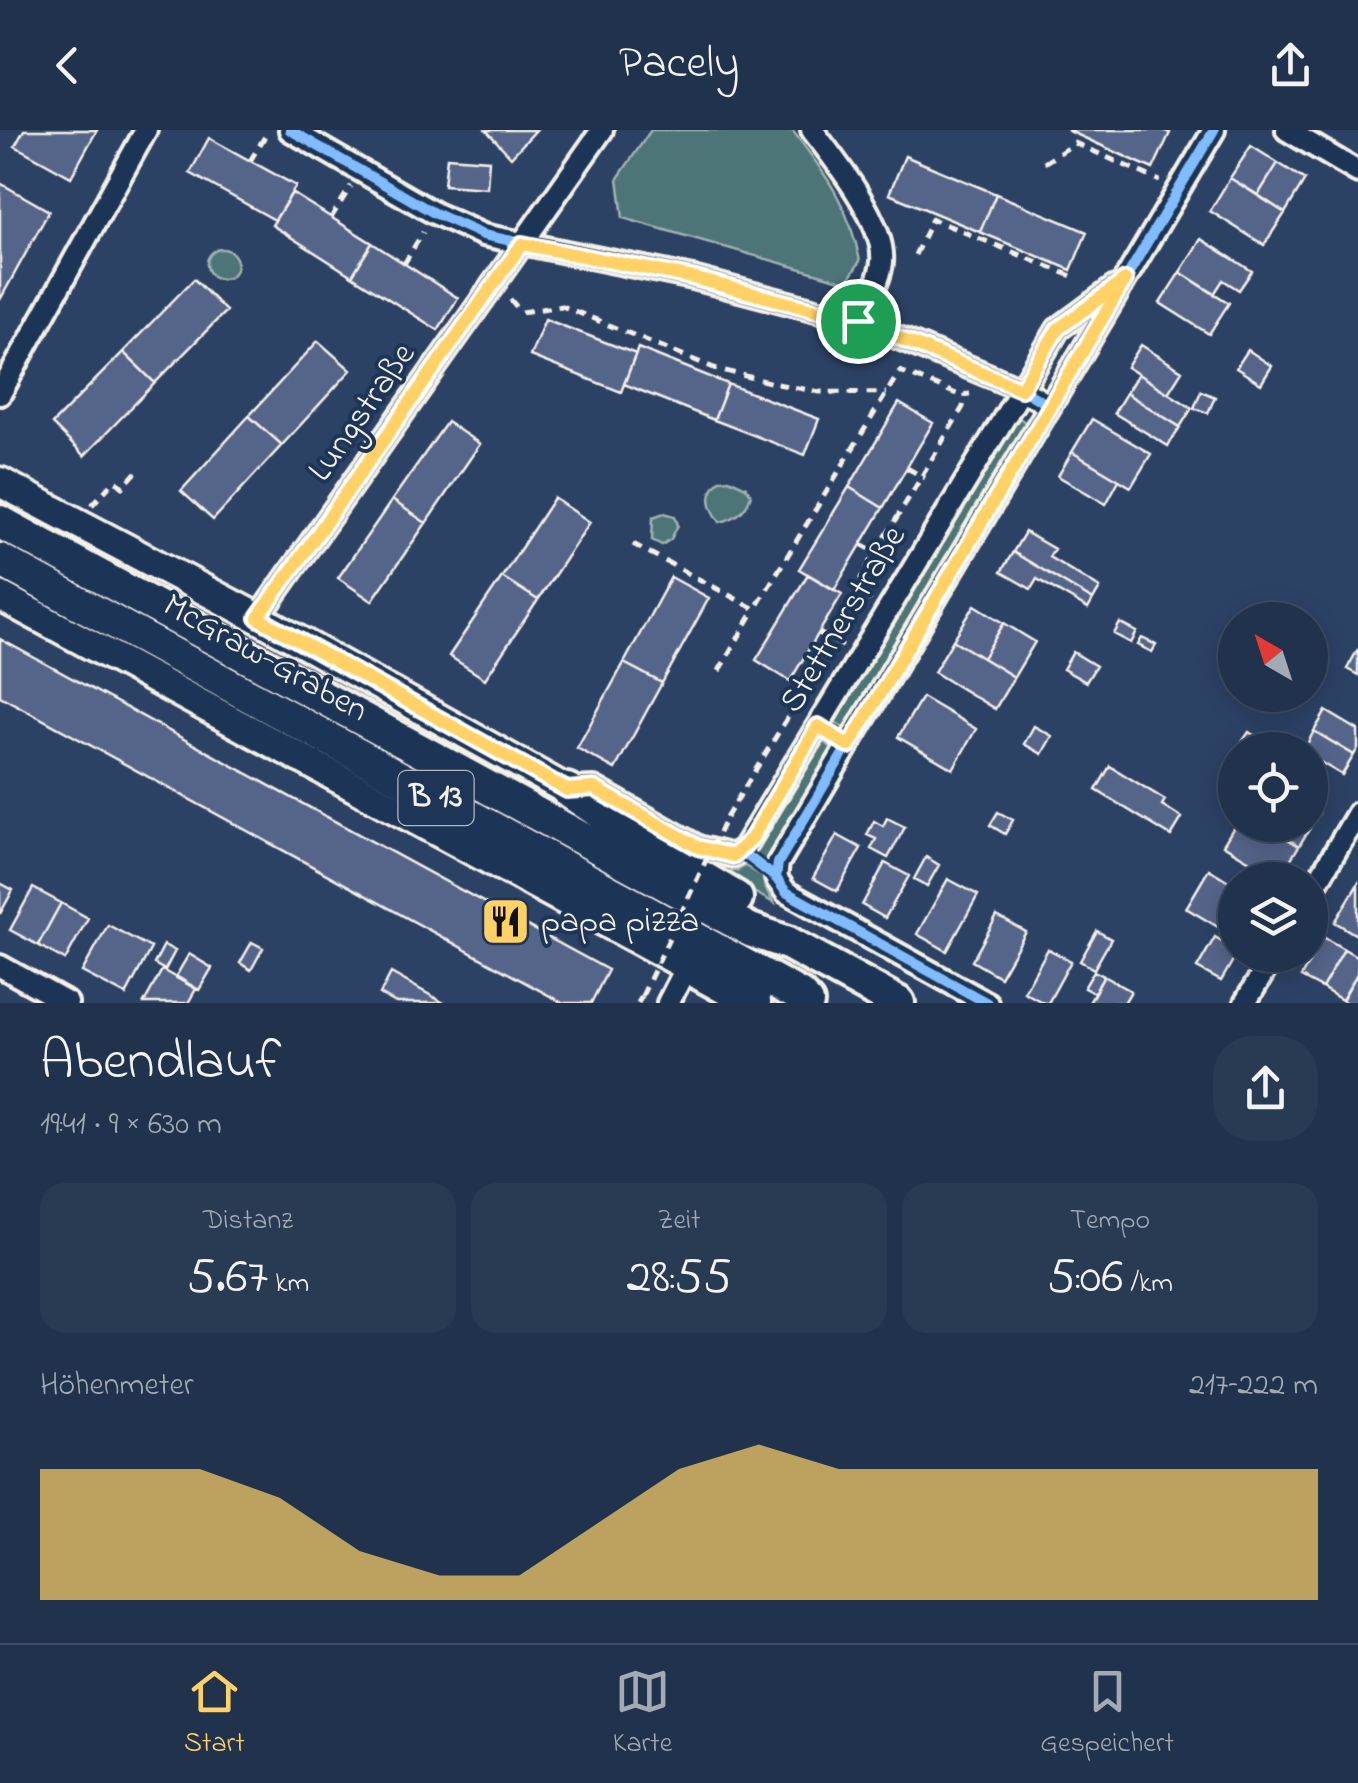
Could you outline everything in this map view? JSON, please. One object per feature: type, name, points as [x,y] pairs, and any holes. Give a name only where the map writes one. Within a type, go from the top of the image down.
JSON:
[{"type":"highway","name":"McGraw-Graben","points":[[0,522],[750,930],[788,943]]},
{"type":"highway","name":"McGraw-Graben","points":[[0,560],[807,1003]]},
{"type":"highway","points":[[567,790],[667,857],[760,912],[788,943]]},
{"type":"highway","name":"B 13","points":[[788,943],[898,1003]]},
{"type":"highway","points":[[687,966],[754,1003]]},
{"type":"main road","points":[[0,482],[258,618],[567,790]]},
{"type":"main road","points":[[0,596],[687,966]]},
{"type":"street","points":[[0,394],[146,130]]},
{"type":"street","points":[[290,130],[434,213],[483,235],[693,278],[858,321],[1021,389],[1050,406]]},
{"type":"street","name":"Lungstraße","points":[[258,618],[602,130]]},
{"type":"street","points":[[812,130],[870,218],[883,248],[882,268],[858,321]]},
{"type":"street","name":"Stettnerstraße","points":[[986,1003],[786,892],[776,878],[778,863],[1214,130]]},
{"type":"street","points":[[1287,130],[1358,172]]},
{"type":"street","name":"Stettnerstraße","points":[[567,790],[594,788],[698,847],[733,856],[752,838],[1058,329],[1125,280]]},
{"type":"street","points":[[1328,864],[1358,814]]},
{"type":"street","points":[[0,966],[66,1003]]},
{"type":"street","points":[[668,1003],[687,966]]},
{"type":"street","points":[[1246,1003],[1264,972]]},
{"type":"lane","points":[[818,726],[849,746]]},
{"type":"path","points":[[250,161],[269,130]]},
{"type":"path","points":[[1044,164],[1075,143],[1176,189]]},
{"type":"path","points":[[332,218],[360,170]]},
{"type":"path","points":[[404,264],[434,213]]},
{"type":"path","points":[[915,256],[932,219],[1074,277]]},
{"type":"path","points":[[495,282],[521,312],[562,306],[714,368],[820,392],[886,393]]},
{"type":"path","points":[[720,671],[900,371],[965,394],[1021,389]]},
{"type":"path","points":[[871,602],[861,578],[963,408],[965,394]]},
{"type":"path","points":[[906,468],[924,477]]},
{"type":"path","points":[[76,522],[115,480],[123,487],[138,470]]},
{"type":"path","points":[[633,544],[754,609]]},
{"type":"path","points":[[861,544],[878,553]]},
{"type":"path","points":[[836,660],[853,632]]},
{"type":"path","points":[[819,633],[844,646]]},
{"type":"path","points":[[640,999],[726,818],[791,712]]},
{"type":"green space","points":[[651,130],[792,130],[826,176],[850,223],[860,261],[847,282],[623,218],[618,178]]},
{"type":"green space","points":[[222,249],[233,253],[237,264],[233,275],[222,279],[211,275],[207,264],[211,253]]},
{"type":"green space","points":[[1016,416],[1028,424],[847,730],[835,722]]},
{"type":"green space","points":[[729,479],[746,487],[751,495],[740,513],[720,522],[710,495],[720,480]]},
{"type":"green space","points":[[664,513],[675,516],[678,525],[671,539],[662,545],[652,540],[653,517]]},
{"type":"green space","points":[[823,742],[834,749],[765,863],[754,857]]},
{"type":"green space","points":[[745,866],[764,877],[764,886],[774,903],[715,871],[737,871]]},
{"type":"building","points":[[24,130],[97,130],[71,177],[15,146]]},
{"type":"building","points":[[486,130],[536,130],[511,157]]},
{"type":"building","points":[[1067,130],[1163,130],[1170,133],[1153,169]]},
{"type":"building","points":[[209,138],[296,186],[275,220],[190,173]]},
{"type":"building","points":[[1251,146],[1278,163],[1258,195],[1230,178]]},
{"type":"building","points":[[905,156],[996,194],[980,232],[889,194]]},
{"type":"building","points":[[447,157],[489,160],[487,188],[444,185]]},
{"type":"building","points":[[1278,163],[1305,180],[1285,213],[1258,195]]},
{"type":"building","points":[[1230,178],[1285,213],[1264,245],[1210,211]]},
{"type":"building","points":[[0,183],[49,211],[0,300]]},
{"type":"building","points":[[292,193],[372,243],[352,276],[272,225]]},
{"type":"building","points":[[996,194],[1087,232],[1071,270],[980,232]]},
{"type":"building","points":[[1201,239],[1252,271],[1239,290],[1223,280],[1214,294],[1180,272]]},
{"type":"building","points":[[372,243],[458,298],[438,330],[352,276]]},
{"type":"building","points":[[1180,272],[1229,303],[1209,334],[1160,303]]},
{"type":"building","points":[[194,279],[226,311],[155,383],[123,352]]},
{"type":"building","points":[[545,319],[636,354],[621,392],[530,356]]},
{"type":"building","points":[[318,341],[351,370],[282,445],[249,416]]},
{"type":"building","points":[[1141,345],[1182,371],[1168,393],[1127,367]]},
{"type":"building","points":[[638,348],[728,384],[714,420],[624,384]]},
{"type":"building","points":[[1248,350],[1272,366],[1261,384],[1236,368]]},
{"type":"building","points":[[123,352],[155,383],[84,456],[52,424]]},
{"type":"building","points":[[1138,374],[1192,408],[1180,427],[1126,393]]},
{"type":"building","points":[[728,384],[819,419],[805,455],[714,420]]},
{"type":"building","points":[[1201,391],[1215,397],[1208,413],[1194,408]]},
{"type":"building","points":[[1126,393],[1180,427],[1168,446],[1114,413]]},
{"type":"building","points":[[899,403],[933,423],[883,508],[849,487]]},
{"type":"building","points":[[249,416],[282,445],[213,520],[181,491]]},
{"type":"building","points":[[1092,419],[1151,454],[1131,487],[1072,452]]},
{"type":"building","points":[[447,422],[480,444],[426,523],[392,500]]},
{"type":"building","points":[[1072,452],[1119,480],[1106,504],[1058,476]]},
{"type":"building","points":[[849,487],[883,508],[834,590],[799,569]]},
{"type":"building","points":[[554,498],[590,522],[538,600],[502,577]]},
{"type":"building","points":[[392,500],[426,523],[372,601],[338,578]]},
{"type":"building","points":[[1025,532],[1054,549],[1049,557],[1100,588],[1093,600],[1013,552]]},
{"type":"building","points":[[1013,552],[1093,600],[1088,609],[1037,579],[1031,589],[1001,572]]},
{"type":"building","points":[[808,574],[842,594],[790,681],[756,660]]},
{"type":"building","points":[[502,577],[538,600],[485,679],[449,656]]},
{"type":"building","points":[[671,577],[709,598],[662,683],[624,663]]},
{"type":"building","points":[[975,605],[1004,623],[983,658],[953,640]]},
{"type":"building","points":[[1004,623],[1035,642],[1014,677],[983,658]]},
{"type":"building","points":[[1120,623],[1137,632],[1131,643],[1114,634]]},
{"type":"building","points":[[1142,638],[1156,645],[1152,652],[1138,645]]},
{"type":"building","points":[[0,639],[608,970],[591,1003],[563,1003],[0,696]]},
{"type":"building","points":[[953,640],[1014,677],[995,709],[934,672]]},
{"type":"building","points":[[1358,649],[1358,675],[1347,669]]},
{"type":"building","points":[[1073,652],[1096,666],[1086,682],[1063,669]]},
{"type":"building","points":[[624,663],[662,683],[615,769],[577,748]]},
{"type":"building","points":[[922,697],[976,729],[953,769],[898,737]]},
{"type":"building","points":[[1328,712],[1358,730],[1358,748],[1354,755],[1328,739],[1328,732],[1314,731]]},
{"type":"building","points":[[1034,726],[1052,736],[1042,754],[1024,744]]},
{"type":"building","points":[[1328,739],[1354,755],[1342,775],[1328,767]]},
{"type":"building","points":[[1110,766],[1165,800],[1162,805],[1182,818],[1171,836],[1096,790]]},
{"type":"building","points":[[998,812],[1013,820],[1005,834],[990,825]]},
{"type":"building","points":[[887,818],[905,827],[888,858],[871,849],[876,839],[867,835],[874,821],[883,826]]},
{"type":"building","points":[[837,835],[861,848],[837,891],[813,878]]},
{"type":"building","points":[[1293,842],[1299,846],[1289,862],[1252,862],[1223,845]]},
{"type":"building","points":[[926,857],[939,865],[927,886],[914,879]]},
{"type":"building","points":[[885,863],[909,876],[885,918],[862,905]]},
{"type":"building","points":[[1209,869],[1218,875],[1218,927],[1186,908]]},
{"type":"building","points":[[948,879],[978,895],[947,951],[917,934]]},
{"type":"building","points":[[0,883],[13,890],[0,914]]},
{"type":"building","points":[[1358,884],[1358,936],[1335,922]]},
{"type":"building","points":[[33,888],[61,903],[38,945],[10,930]]},
{"type":"building","points":[[61,903],[88,918],[65,960],[38,945]]},
{"type":"building","points":[[997,916],[1026,932],[1000,977],[972,961]]},
{"type":"building","points":[[108,925],[151,948],[126,995],[82,972]]},
{"type":"building","points":[[1097,931],[1111,939],[1094,969],[1080,961]]},
{"type":"building","points":[[1215,937],[1218,939],[1218,972],[1226,972],[1221,981],[1197,968]]},
{"type":"building","points":[[1328,940],[1344,949],[1322,988],[1301,977],[1304,972],[1328,972]]},
{"type":"building","points":[[252,942],[263,948],[251,970],[240,963]]},
{"type":"building","points":[[164,945],[175,951],[165,970],[154,964]]},
{"type":"building","points":[[1048,949],[1071,961],[1048,1003],[1044,1003],[1024,992]]},
{"type":"building","points":[[1344,949],[1358,957],[1358,972],[1342,1000],[1322,988]]},
{"type":"building","points":[[189,954],[212,968],[199,990],[176,976]]},
{"type":"building","points":[[162,970],[196,989],[188,1003],[144,1003]]},
{"type":"building","points":[[1094,971],[1104,976],[1094,993],[1084,988]]},
{"type":"building","points":[[1358,972],[1358,1003],[1347,1003],[1342,1000]]},
{"type":"building","points":[[391,973],[444,1003],[396,1003],[380,994]]},
{"type":"building","points":[[1104,976],[1131,991],[1124,1003],[1089,1003]]},
{"type":"cycle path","points":[[290,130],[434,213],[483,235],[693,278],[858,321],[1021,389],[1050,406]]},
{"type":"cycle path","points":[[776,878],[778,863],[1214,130]]},
{"type":"cycle path","points":[[741,851],[776,878],[786,892],[987,1003]]},
{"type":"place","name":"papa pizza","points":[[506,922]]},
{"type":"route","points":[[522,244],[693,278],[858,321],[1021,389],[1058,329],[1125,280],[849,746],[818,726],[752,838],[733,856],[698,847],[594,788],[567,790],[258,618],[522,244]]}]
